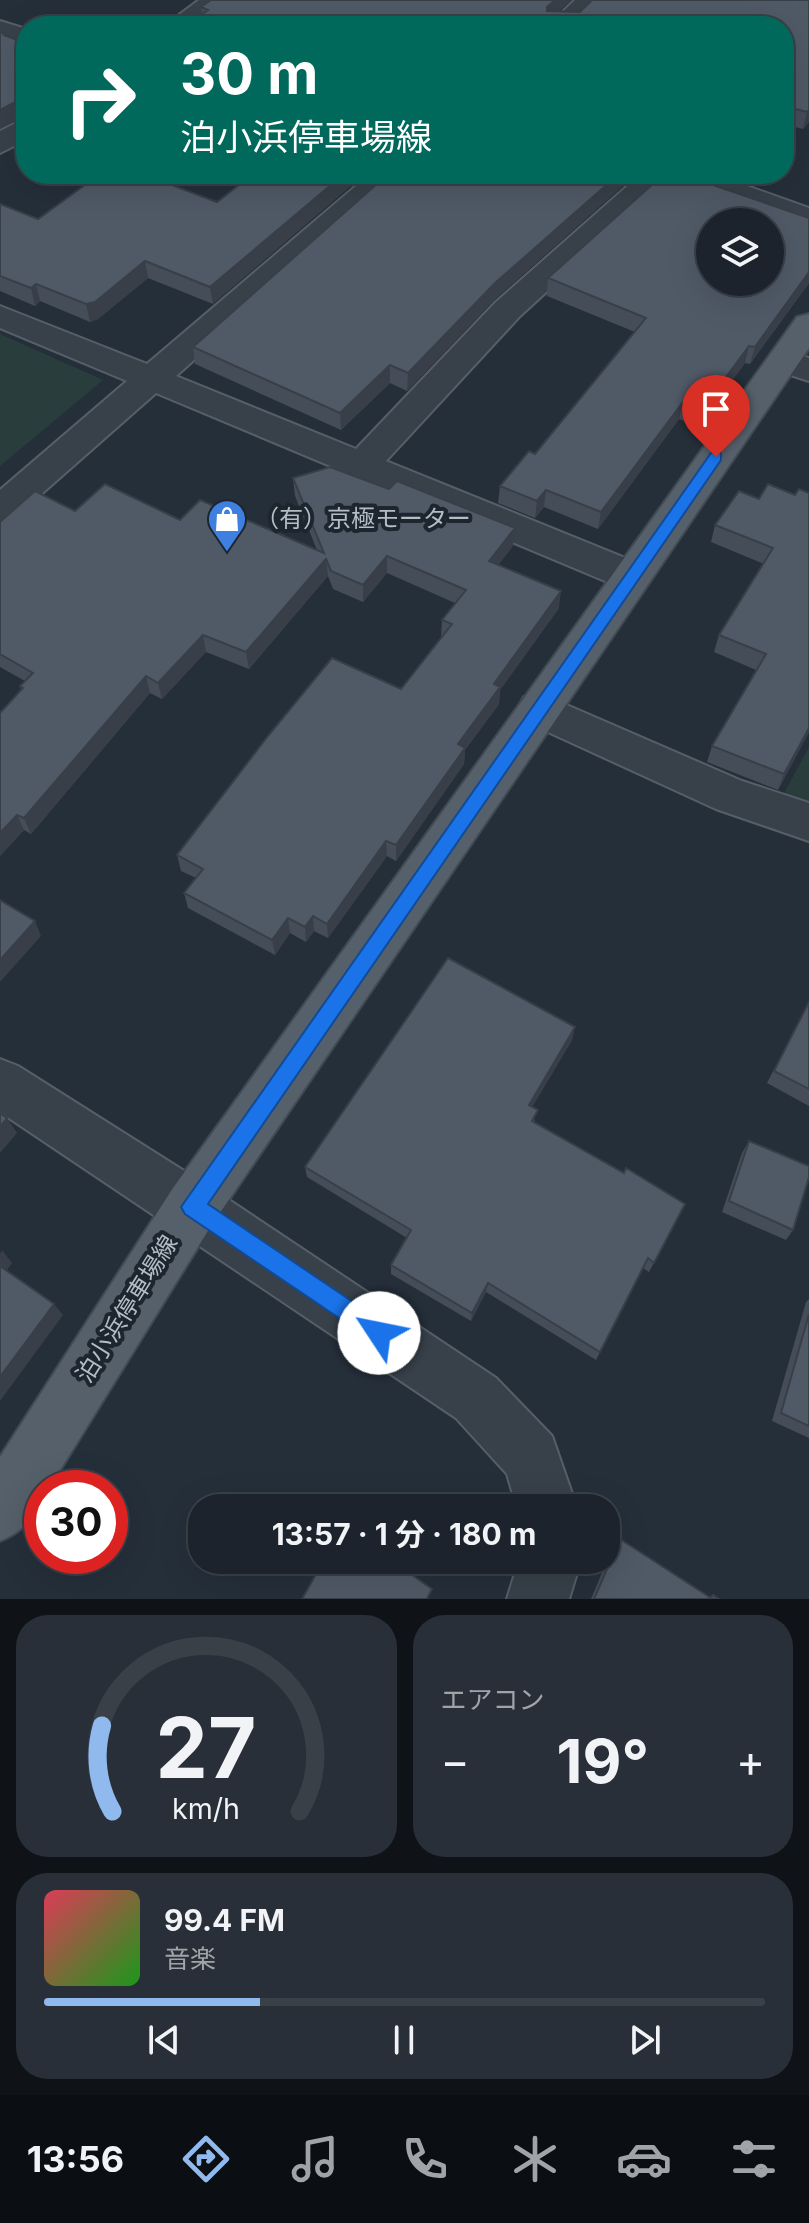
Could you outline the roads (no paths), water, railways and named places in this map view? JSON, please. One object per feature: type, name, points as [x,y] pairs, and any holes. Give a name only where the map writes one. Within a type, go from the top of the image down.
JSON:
[{"type":"main road","name":"泊小浜停車場線","points":[[0,1511],[192,1207],[631,576],[801,352]]},
{"type":"street","points":[[192,16],[216,0]]},
{"type":"street","points":[[572,16],[590,0]]},
{"type":"street","points":[[0,510],[376,184]]},
{"type":"street","points":[[362,465],[508,309],[648,184]]},
{"type":"street","points":[[713,184],[809,218]]},
{"type":"street","points":[[0,316],[631,576]]},
{"type":"street","points":[[539,709],[732,796],[780,810],[809,823]]},
{"type":"street","points":[[0,1083],[192,1207],[476,1398],[531,1457],[543,1494]]},
{"type":"street","points":[[538,1599],[546,1574]]},
{"type":"place","name":"（有）京極モーター","points":[[227,553]]}]
